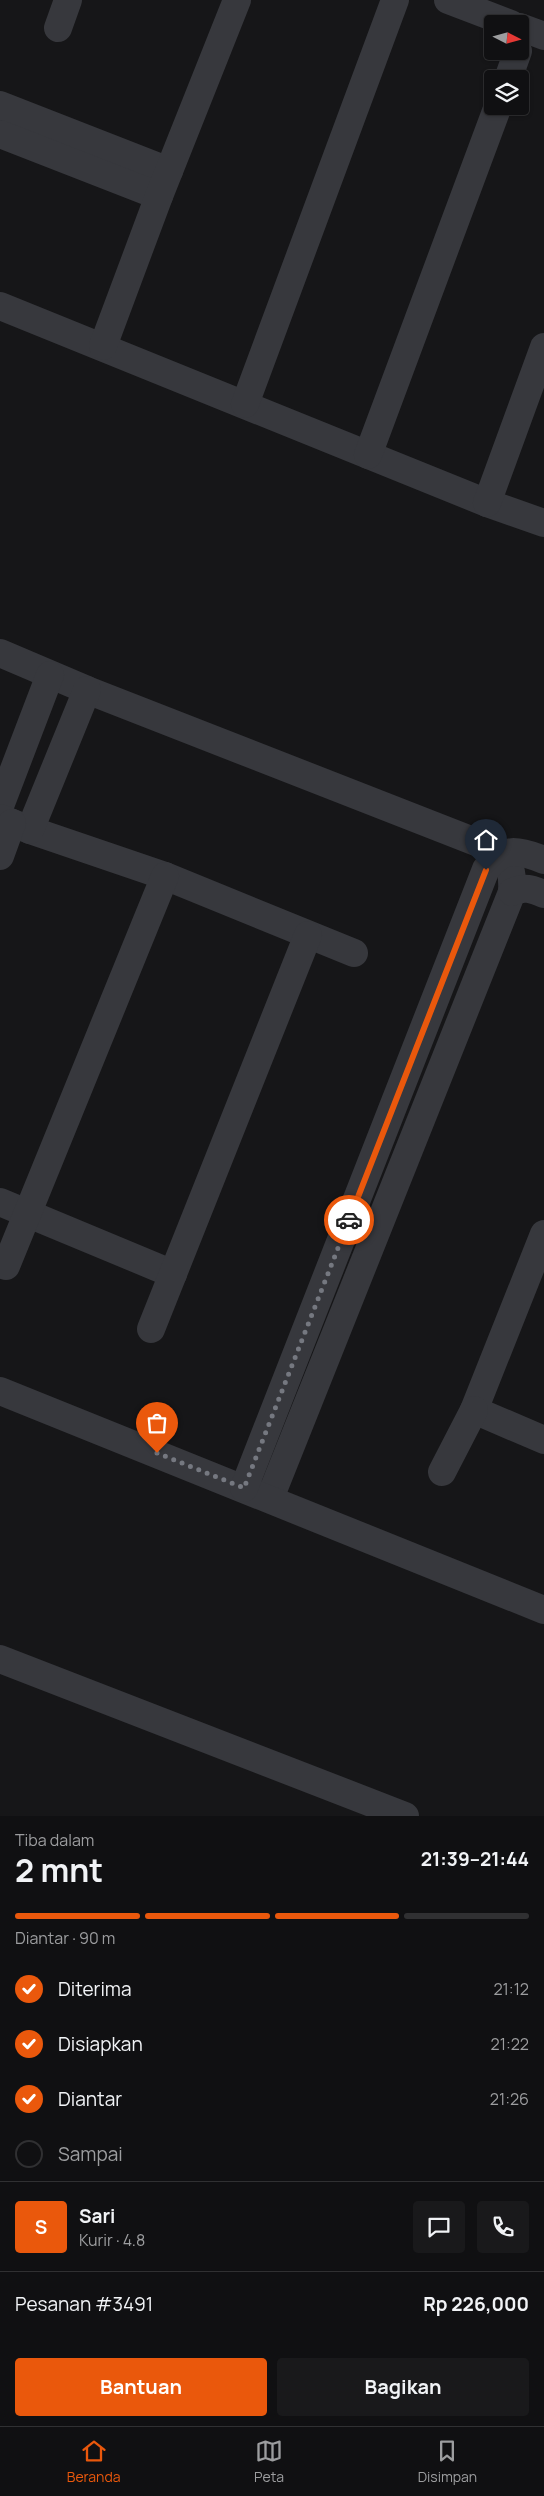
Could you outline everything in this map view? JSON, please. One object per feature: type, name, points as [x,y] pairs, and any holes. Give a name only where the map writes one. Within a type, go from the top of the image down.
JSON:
[{"type":"street","points":[[58,28],[68,0]]},
{"type":"street","points":[[103,346],[164,183],[237,0]]},
{"type":"street","points":[[245,404],[395,0]]},
{"type":"street","points":[[448,0],[484,17]]},
{"type":"street","points":[[0,105],[164,183]]},
{"type":"street","points":[[368,455],[495,115]]},
{"type":"street","points":[[0,134],[164,183]]},
{"type":"street","points":[[0,306],[103,346],[487,503],[544,524]]},
{"type":"street","points":[[487,503],[544,347]]},
{"type":"street","points":[[0,653],[87,690],[504,853],[529,854],[544,860]]},
{"type":"street","points":[[0,856],[50,675]]},
{"type":"street","points":[[11,819],[87,690]]},
{"type":"street","points":[[11,819],[165,876],[354,953]]},
{"type":"street","points":[[270,1498],[512,892],[513,877],[504,853]]},
{"type":"street","points":[[244,1488],[486,870],[495,858],[504,853]]},
{"type":"street","points":[[6,1266],[165,876]]},
{"type":"street","points":[[512,892],[529,888],[544,894]]},
{"type":"street","points":[[152,1329],[308,935]]},
{"type":"street","points":[[418,1044],[447,1056]]},
{"type":"street","points":[[0,1202],[173,1274]]},
{"type":"street","points":[[442,1472],[474,1410],[544,1234]]},
{"type":"street","points":[[0,1391],[270,1498],[544,1610]]},
{"type":"street","points":[[474,1410],[544,1440]]},
{"type":"street","points":[[0,1659],[405,1816]]},
{"type":"way so far","points":[[157,1453],[244,1488],[349,1220]]},
{"type":"route","points":[[349,1220],[486,870]]}]
